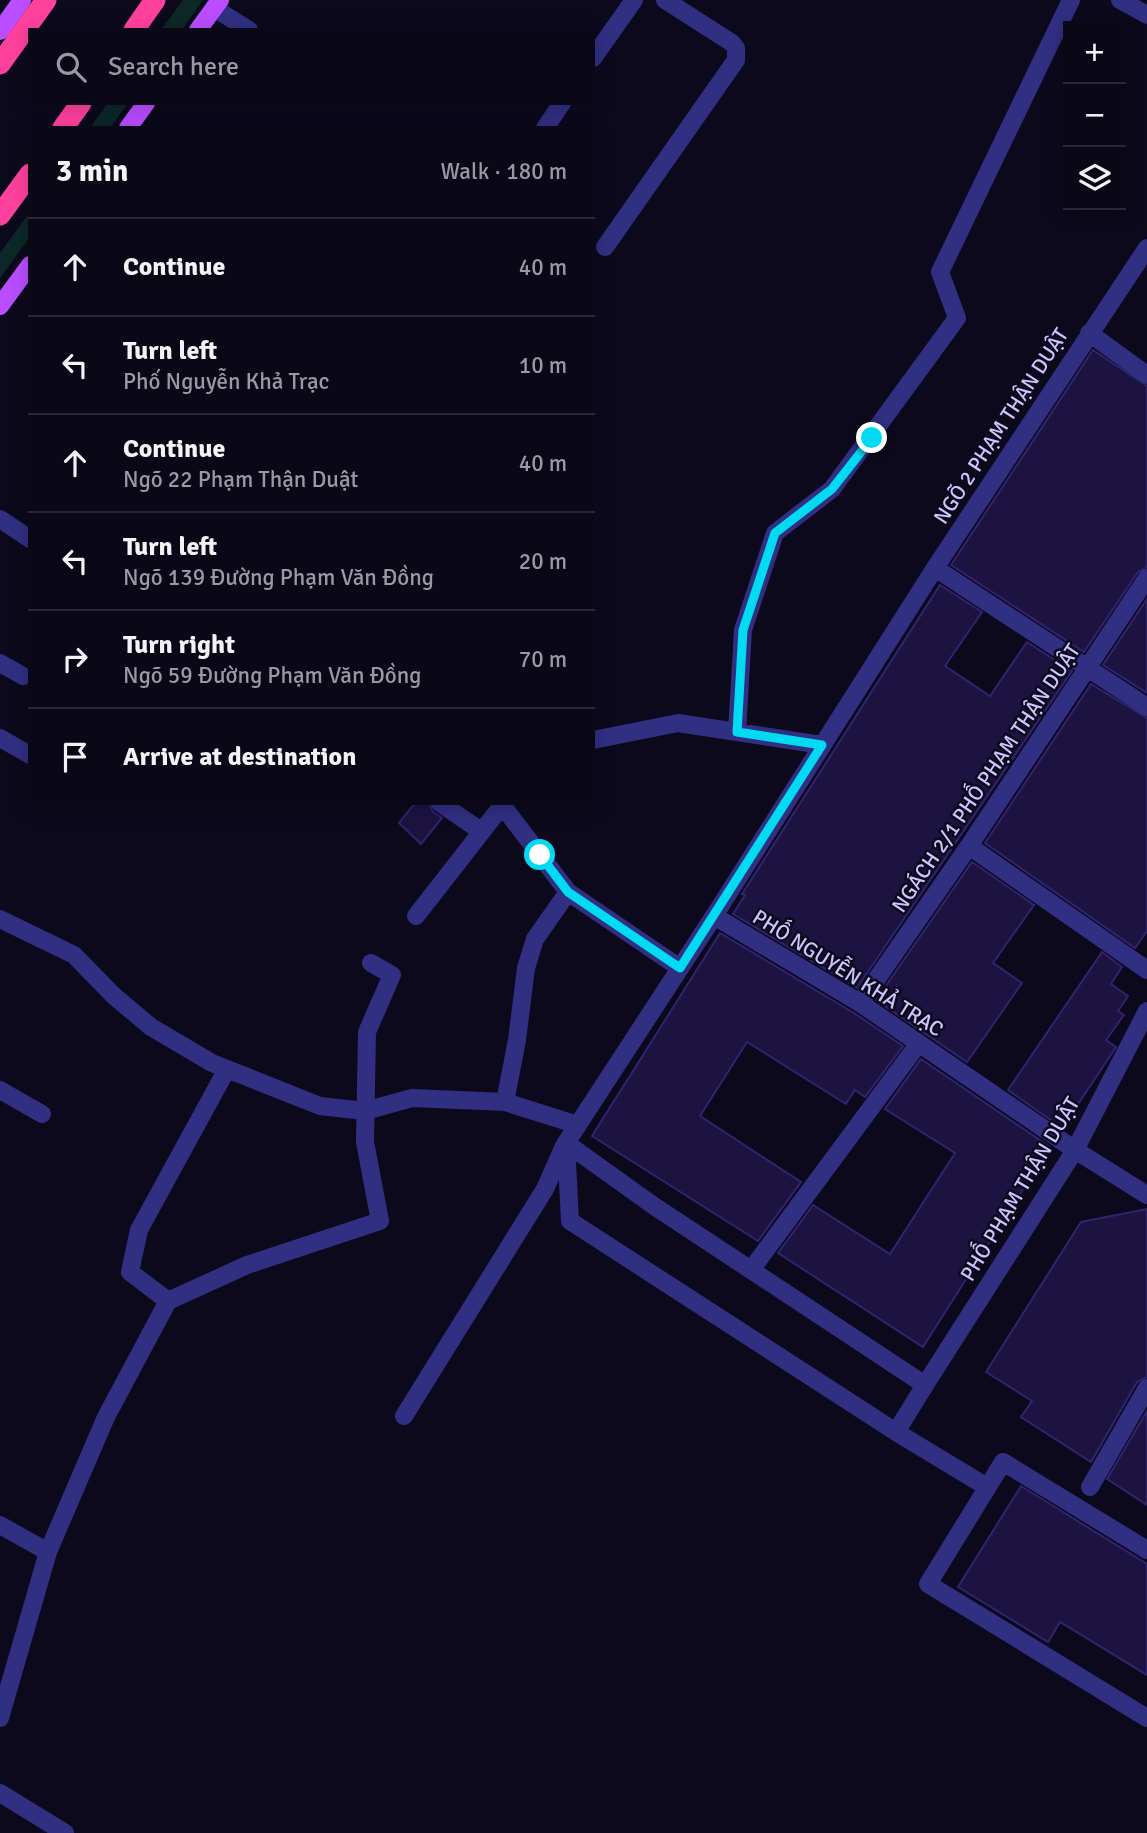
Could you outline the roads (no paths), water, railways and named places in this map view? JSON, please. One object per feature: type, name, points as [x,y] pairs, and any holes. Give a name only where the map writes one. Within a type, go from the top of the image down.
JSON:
[{"type":"highway","points":[[0,64],[46,0]]},
{"type":"highway","points":[[135,28],[155,0]]},
{"type":"highway","points":[[64,126],[80,105]]},
{"type":"highway","points":[[0,215],[28,177]]},
{"type":"main road","points":[[0,31],[22,0]]},
{"type":"main road","points":[[143,28],[164,0]]},
{"type":"main road","points":[[199,28],[217,4]]},
{"type":"main road","points":[[71,126],[87,105]]},
{"type":"main road","points":[[129,126],[145,105]]},
{"type":"main road","points":[[0,223],[28,186]]},
{"type":"main road","points":[[0,306],[28,268]]},
{"type":"street","points":[[595,55],[634,0]]},
{"type":"street","points":[[605,247],[736,60],[736,48],[732,43],[665,0]]},
{"type":"street","points":[[737,732],[743,630],[775,533],[832,489],[957,318],[940,272],[1070,0]]},
{"type":"street","points":[[1120,0],[1147,15]]},
{"type":"street","points":[[217,4],[247,28]]},
{"type":"street","points":[[546,126],[561,105]]},
{"type":"street","points":[[1088,333],[1147,248]]},
{"type":"street","name":"NGÕ 2 PHẠM THẬN DUẬT","points":[[714,916],[1088,333],[1147,375]]},
{"type":"street","points":[[2,525],[28,538]]},
{"type":"street","points":[[935,568],[1147,707]]},
{"type":"street","name":"NGÁCH 2/1 PHỐ PHẠM THẬN DUẬT","points":[[860,1003],[969,846],[1147,578]]},
{"type":"street","points":[[0,663],[23,677]]},
{"type":"street","points":[[595,740],[678,723],[822,745]]},
{"type":"street","points":[[0,738],[28,754]]},
{"type":"street","points":[[443,805],[481,831]]},
{"type":"street","points":[[416,916],[502,805]]},
{"type":"street","points":[[504,805],[568,892],[680,968]]},
{"type":"street","points":[[969,846],[1147,970]]},
{"type":"street","points":[[505,1102],[517,1040],[526,968],[535,939],[568,892]]},
{"type":"street","points":[[404,1416],[545,1189],[566,1143],[714,916]]},
{"type":"street","name":"PHỐ NGUYỄN KHẢ TRẠC","points":[[714,916],[860,1003],[1075,1150],[1147,1195]]},
{"type":"street","points":[[0,919],[74,955],[151,1027],[227,1069],[320,1106],[365,1111],[412,1098],[505,1102],[578,1125]]},
{"type":"street","points":[[0,1718],[48,1552],[106,1418],[168,1301],[247,1265],[380,1222],[365,1142],[367,1031],[392,975],[371,963]]},
{"type":"street","name":"PHỐ PHẠM THẬN DUẬT","points":[[896,1432],[1075,1150],[1147,1011]]},
{"type":"street","points":[[751,1270],[919,1043]]},
{"type":"street","points":[[168,1301],[130,1272],[139,1230],[227,1069]]},
{"type":"street","points":[[0,1090],[42,1114]]},
{"type":"street","points":[[566,1143],[925,1385]]},
{"type":"street","points":[[566,1143],[570,1221],[896,1432],[987,1487]]},
{"type":"street","points":[[1090,1486],[1146,1393]]},
{"type":"street","points":[[1147,1550],[1003,1462],[928,1584],[1147,1718]]},
{"type":"street","points":[[0,1525],[48,1552]]},
{"type":"street","points":[[0,1793],[65,1833]]}]
